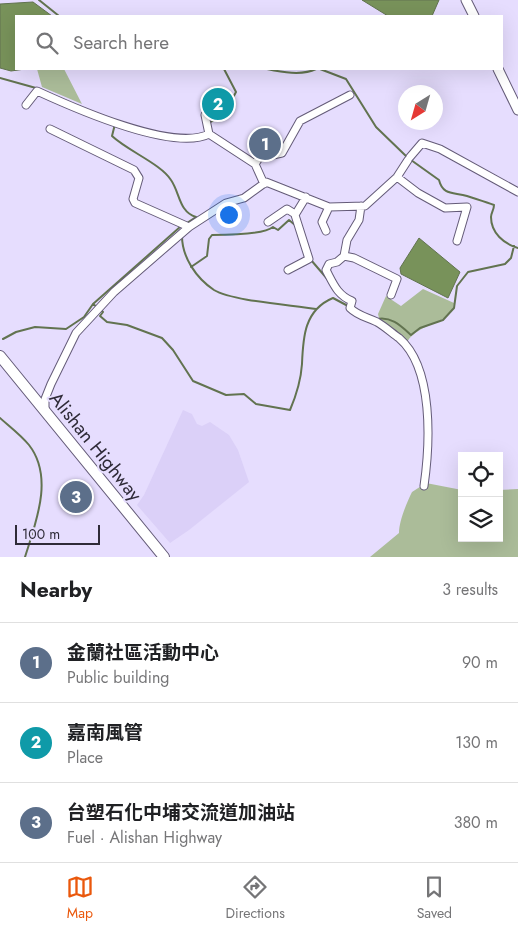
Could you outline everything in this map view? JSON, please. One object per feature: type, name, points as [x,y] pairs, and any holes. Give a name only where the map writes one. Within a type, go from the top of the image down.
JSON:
[{"type":"main road","name":"Alishan Highway","points":[[0,356],[164,557]]},
{"type":"street","points":[[466,0],[474,15]]},
{"type":"street","points":[[498,70],[518,110]]},
{"type":"street","points":[[26,105],[37,91],[125,126],[180,139],[202,138],[209,134]]},
{"type":"street","points":[[255,164],[259,158],[282,153],[300,121],[350,95]]},
{"type":"street","points":[[205,115],[209,134],[255,164],[264,184]]},
{"type":"street","points":[[50,129],[134,170],[139,178],[133,200],[138,206],[189,227]]},
{"type":"street","points":[[45,410],[48,392],[76,333],[114,292],[189,227],[226,203],[244,198],[266,182],[329,206],[361,206],[370,204],[397,177],[409,158],[422,143],[440,149],[518,192]]},
{"type":"street","points":[[397,177],[418,193],[445,208],[467,207],[457,241]]},
{"type":"street","points":[[295,214],[306,197]]},
{"type":"street","points":[[326,231],[322,222],[329,206]]},
{"type":"street","points":[[361,206],[359,220],[347,240],[344,256],[337,262],[329,264],[326,270],[334,288],[343,297],[352,301],[350,308],[355,313],[377,322],[407,347],[420,371],[428,428],[428,460],[424,486]]},
{"type":"street","points":[[268,222],[287,209],[295,214],[309,259],[288,270]]},
{"type":"street","points":[[344,256],[354,258],[398,279],[391,295]]},
{"type":"shaded area","points":[[362,0],[439,0],[432,15],[386,15]]},
{"type":"shaded area","points":[[33,2],[51,15],[15,15],[15,70],[18,70],[11,71],[0,68],[0,4]]},
{"type":"shaded area","points":[[37,70],[65,70],[82,104],[42,87]]},
{"type":"shaded area","points":[[419,238],[460,272],[448,298],[401,274],[400,268]]},
{"type":"shaded area","points":[[423,289],[454,303],[452,310],[442,319],[420,330],[407,342],[380,322],[378,314],[386,296],[401,306]]},
{"type":"shaded area","points":[[183,410],[192,414],[197,424],[202,426],[210,422],[229,435],[238,450],[249,482],[170,543],[137,505],[144,495]]},
{"type":"shaded area","points":[[426,483],[458,489],[458,542],[503,542],[503,490],[518,489],[518,557],[370,557],[399,533],[402,517],[412,492]]},
{"type":"waterway","points":[[39,0],[58,15]]},
{"type":"waterway","points":[[209,123],[224,114],[236,92],[225,70]]},
{"type":"waterway","points":[[273,70],[298,73],[313,70]]},
{"type":"waterway","points":[[323,70],[346,79],[376,127],[407,157]]},
{"type":"waterway","points":[[0,78],[36,88]]},
{"type":"waterway","points":[[115,124],[112,136],[160,168],[171,180],[183,207],[190,215],[196,217],[187,223]]},
{"type":"waterway","points":[[411,160],[439,180],[446,191],[494,205],[491,217],[493,228],[503,241],[518,248]]},
{"type":"waterway","points":[[191,267],[207,256],[209,239],[212,235],[261,232],[273,227],[278,230],[289,220],[295,225]]},
{"type":"waterway","points":[[93,304],[180,227]]},
{"type":"waterway","points":[[182,236],[184,252],[191,266],[201,279],[214,290],[248,300],[316,309]]},
{"type":"waterway","points":[[377,319],[391,320],[411,335],[420,328],[443,320],[454,308],[457,286],[468,272],[505,264],[511,258],[514,246]]},
{"type":"waterway","points":[[311,260],[329,281]]},
{"type":"waterway","points":[[101,310],[103,312],[100,316],[107,322],[127,325],[162,338],[173,350],[193,381],[226,395],[244,394],[256,404],[290,410],[299,381],[303,344],[311,317],[323,303],[333,298],[348,306]]},
{"type":"waterway","points":[[3,339],[16,332],[35,327],[66,329],[84,317],[93,304],[97,307]]},
{"type":"waterway","points":[[0,418],[29,445],[40,471],[42,485],[41,500],[25,557]]},
{"type":"place","name":"嘉南風管","points":[[218,104]]},
{"type":"place","name":"金蘭社區活動中心","points":[[265,144]]},
{"type":"place","name":"台塑石化中埔交流道加油站","points":[[76,497]]}]
